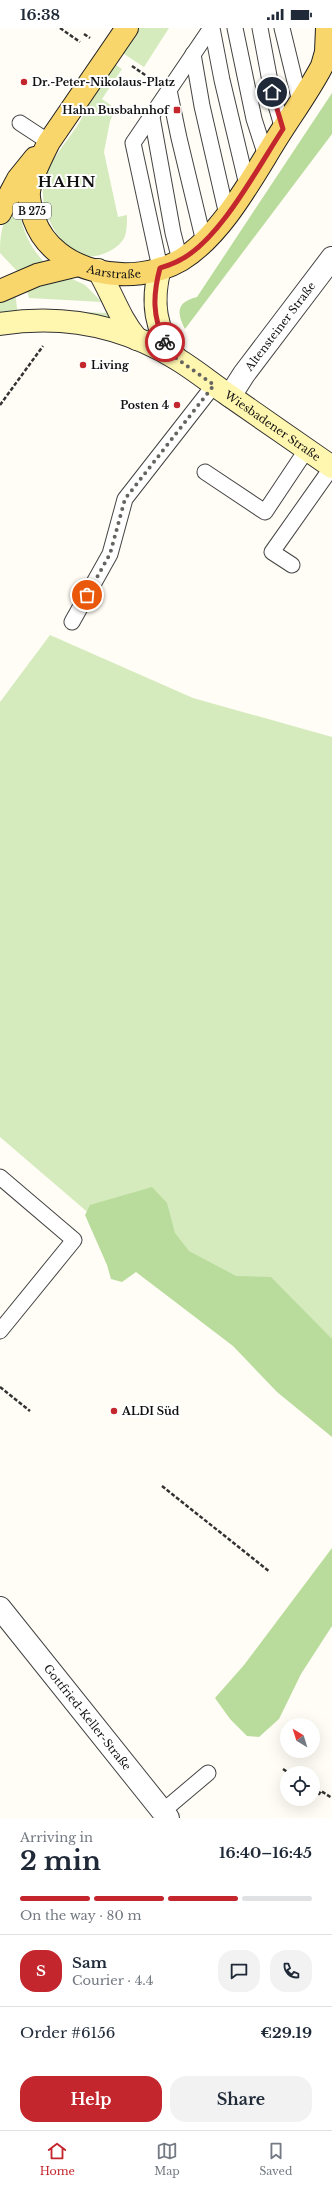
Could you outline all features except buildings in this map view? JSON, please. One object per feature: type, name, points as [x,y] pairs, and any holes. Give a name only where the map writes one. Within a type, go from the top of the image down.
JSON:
[{"type":"main road","name":"Aarstraße","points":[[127,28],[40,157],[29,192],[31,210],[37,227],[46,242],[58,255],[88,267],[129,274],[160,268],[180,260],[204,242],[218,228],[266,156],[322,66],[326,52],[328,28]]},
{"type":"main road","name":"Aarstraße","points":[[0,213],[18,179],[49,142]]},
{"type":"main road","name":"Aarstraße","points":[[0,291],[37,274],[88,267]]},
{"type":"main road","name":"Wiesbadener Straße","points":[[88,267],[108,286],[124,322],[137,339]]},
{"type":"main road","name":"Wiesbadener Straße","points":[[160,268],[154,296],[154,310],[162,336],[176,358]]},
{"type":"main road","name":"Wiesbadener Straße","points":[[0,324],[43,320],[62,321],[100,326],[137,339],[176,358],[332,467]]},
{"type":"street","name":"Altensteiner Straße","points":[[222,391],[244,374],[332,258]]},
{"type":"street","name":"Gottfried-Keller-Straße","points":[[2,1615],[166,1814]]},
{"type":"lane","points":[[160,268],[133,143],[212,28]]},
{"type":"lane","points":[[212,28],[223,87],[247,185]]},
{"type":"lane","points":[[234,28],[254,119],[266,156]]},
{"type":"lane","points":[[260,28],[272,92],[283,129]]},
{"type":"lane","points":[[282,28],[300,102]]},
{"type":"lane","points":[[194,54],[204,114],[227,215]]},
{"type":"lane","points":[[169,90],[188,182],[204,242]]},
{"type":"lane","points":[[152,117],[173,232],[180,260]]},
{"type":"lane","points":[[20,123],[49,142]]},
{"type":"lane","name":"Wiesbadener Straße","points":[[72,622],[110,554],[125,499],[222,391]]},
{"type":"lane","points":[[205,472],[266,512],[307,449]]},
{"type":"lane","points":[[292,565],[272,552],[332,467]]},
{"type":"lane","points":[[0,1177],[74,1240],[0,1331]]},
{"type":"lane","points":[[166,1814],[208,1773]]},
{"type":"path","points":[[60,28],[80,42]]},
{"type":"path","points":[[0,405],[46,341]]},
{"type":"path","points":[[0,1387],[30,1410]]},
{"type":"path","points":[[162,1486],[270,1572]]},
{"type":"path","points":[[320,1792],[321,1791],[332,1798]]},
{"type":"green space","points":[[138,28],[169,28],[144,67],[121,52]]},
{"type":"green space","points":[[113,63],[122,69],[102,99],[116,109],[110,121],[104,152],[118,217],[127,215],[127,229],[122,241],[114,249],[97,256],[87,256],[78,253],[69,247],[54,230],[45,209],[43,190],[52,163],[84,115],[97,88]]},
{"type":"green space","points":[[332,93],[332,134],[185,329],[180,318],[180,308],[185,302],[197,297]]},
{"type":"green space","points":[[18,202],[21,219],[26,234],[33,248],[43,261],[18,272],[0,253],[3,225],[9,213]]},
{"type":"green space","points":[[68,277],[85,285],[102,302],[29,298],[26,287]]},
{"type":"green space","points":[[15,293],[18,315],[0,317],[0,302]]},
{"type":"green space","points":[[52,311],[109,313],[111,321]]},
{"type":"green space","points":[[50,635],[193,698],[332,737],[332,1422],[0,1137],[0,702]]},
{"type":"green space","points":[[152,1187],[167,1203],[175,1233],[189,1251],[236,1276],[271,1277],[332,1339],[332,1437],[277,1392],[233,1346],[136,1272],[122,1282],[111,1279],[107,1265],[85,1215],[90,1205]]},
{"type":"green space","points":[[332,1548],[332,1626],[301,1674],[279,1719],[259,1737],[247,1736],[230,1719],[215,1698],[244,1665]]},
{"type":"way so far","points":[[87,595],[110,554],[125,499],[214,385],[176,358],[165,342]]},
{"type":"place","name":"Dr.-Peter-Nikolaus-Platz","points":[[24,82]]},
{"type":"place","name":"Hahn Busbahnhof","points":[[177,110]]},
{"type":"place","name":"Living","points":[[83,365]]},
{"type":"place","name":"Posten 4","points":[[177,405]]},
{"type":"place","name":"ALDI Süd","points":[[114,1411]]},
{"type":"district","name":"HAHN","points":[[67,181]]},
{"type":"route","points":[[165,342],[157,323],[154,310],[154,296],[160,268],[180,260],[195,250],[218,228],[266,156],[283,129],[272,92]]}]
